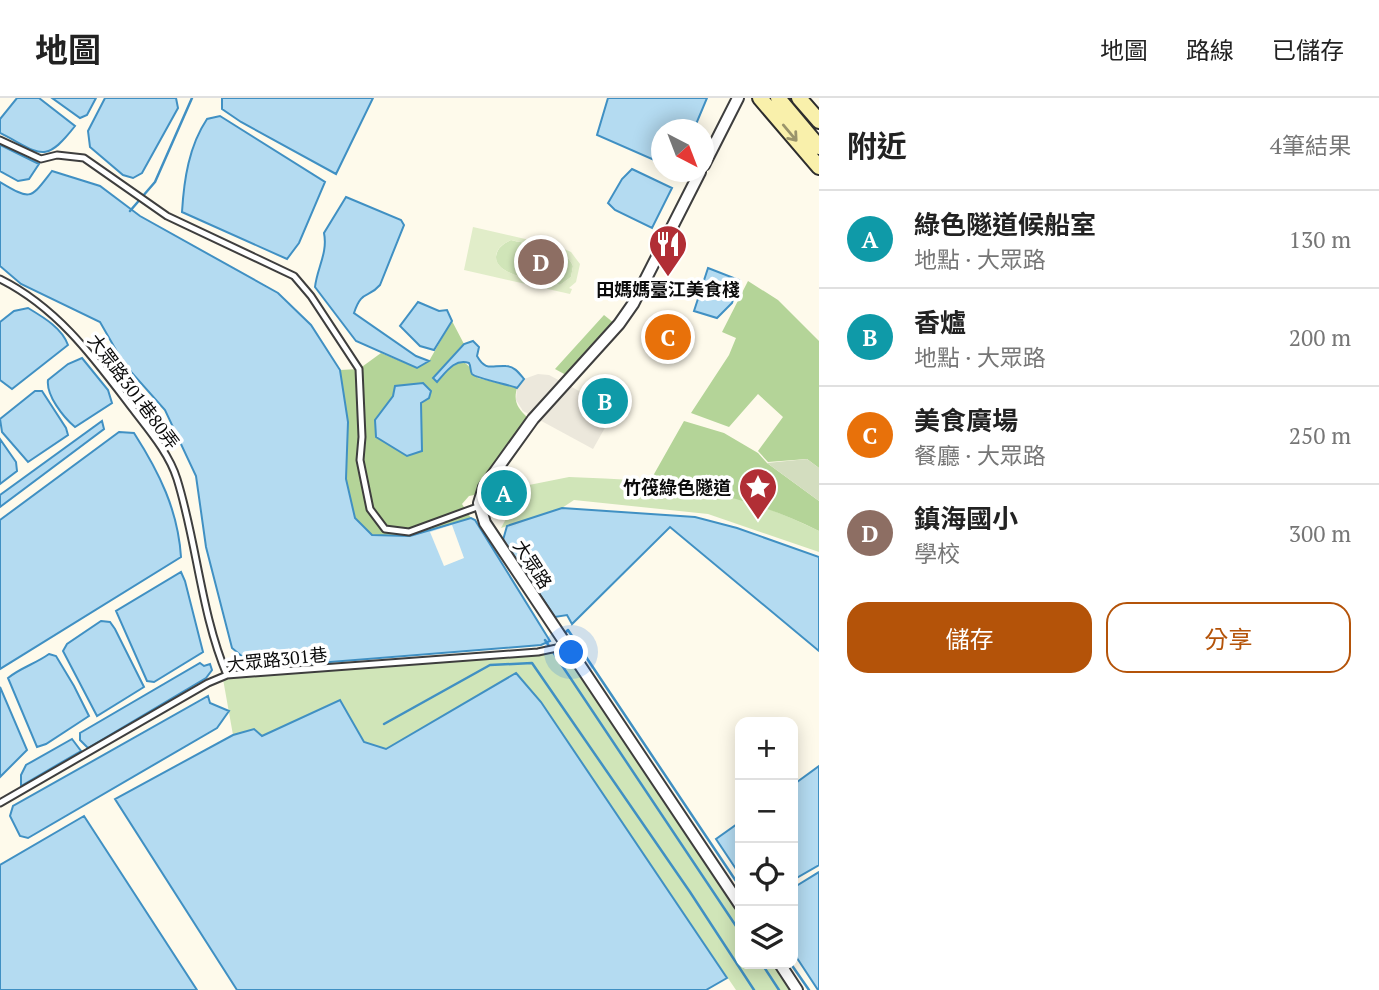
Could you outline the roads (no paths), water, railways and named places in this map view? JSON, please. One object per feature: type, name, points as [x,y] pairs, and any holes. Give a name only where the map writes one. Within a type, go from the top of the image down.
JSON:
[{"type":"street","points":[[714,145],[738,98]]},
{"type":"street","points":[[760,98],[819,167]]},
{"type":"street","points":[[778,98],[819,147]]},
{"type":"street","points":[[799,98],[819,121]]},
{"type":"street","points":[[480,506],[484,487],[512,446],[619,324],[633,304],[695,182]]},
{"type":"street","name":"大眾路","points":[[480,506],[485,523],[561,647],[735,898]]},
{"type":"street","points":[[783,969],[797,990]]},
{"type":"lane","points":[[0,140],[40,159],[57,155],[84,158],[167,216],[295,276],[359,369],[362,437],[360,460],[370,509],[384,529],[409,532],[480,506]]},
{"type":"lane","name":"大眾路301巷80弄","points":[[0,279],[42,305],[64,323],[144,424],[172,465],[189,522],[216,650],[227,675]]},
{"type":"lane","name":"大眾路301巷","points":[[0,803],[208,683],[227,675],[561,647]]},
{"type":"water","points":[[17,98],[39,98],[75,126],[65,139],[48,151],[41,152],[24,146],[0,133],[0,119]]},
{"type":"water","points":[[52,98],[96,98],[87,115],[80,118]]},
{"type":"water","points":[[105,98],[176,98],[178,108],[142,173],[133,178],[123,175],[90,147],[88,131]]},
{"type":"water","points":[[222,98],[373,98],[336,174],[241,122],[222,109]]},
{"type":"water","points":[[608,98],[707,98],[698,119],[651,119],[651,159],[597,135]]},
{"type":"water","points":[[220,116],[325,182],[299,243],[287,259],[182,212],[186,175],[196,140],[207,119]]},
{"type":"water","points":[[0,145],[39,164],[29,179],[18,181],[0,171]]},
{"type":"water","points":[[632,169],[651,178],[651,182],[659,182],[672,188],[652,228],[615,210],[608,203],[622,179]]},
{"type":"water","points":[[52,171],[100,186],[140,216],[278,293],[311,325],[340,370],[348,422],[346,479],[355,518],[372,535],[410,536],[471,518],[475,520],[550,641],[541,645],[256,668],[232,648],[206,547],[196,476],[165,410],[124,364],[100,322],[21,284],[0,266],[0,182],[19,192],[30,194]]},
{"type":"water","points":[[346,197],[401,220],[404,225],[380,285],[363,297],[354,313],[416,356],[429,361],[417,368],[356,341],[315,287],[325,247],[324,233]]},
{"type":"water","points":[[708,268],[739,280],[732,303],[717,318],[694,311]]},
{"type":"water","points":[[418,302],[439,311],[447,310],[452,321],[434,350],[420,346],[400,326]]},
{"type":"water","points":[[28,308],[57,328],[68,345],[12,389],[0,380],[0,322],[14,311]]},
{"type":"water","points":[[473,341],[479,347],[477,356],[483,364],[490,367],[509,366],[518,372],[524,379],[517,388],[475,376],[471,373],[469,363],[464,362],[451,367],[437,382],[433,378],[464,344]]},
{"type":"water","points":[[82,358],[108,390],[112,403],[75,427],[56,405],[48,380],[68,364]]},
{"type":"water","points":[[423,383],[431,391],[429,398],[421,403],[422,451],[407,456],[376,437],[375,420],[393,396],[395,386]]},
{"type":"water","points":[[35,391],[42,391],[68,435],[28,462],[2,432],[0,419]]},
{"type":"water","points":[[102,421],[104,429],[0,507],[0,495]]},
{"type":"water","points":[[119,432],[134,433],[159,477],[176,523],[181,557],[0,669],[0,520]]},
{"type":"water","points":[[0,439],[16,462],[17,471],[0,484]]},
{"type":"water","points":[[562,508],[695,517],[737,528],[819,557],[819,651],[670,527],[572,624],[567,615],[555,617],[503,540],[507,526]]},
{"type":"water","points":[[181,572],[203,652],[154,682],[147,681],[116,611]]},
{"type":"water","points":[[101,621],[110,622],[115,629],[144,687],[97,716],[63,651],[67,644]]},
{"type":"water","points":[[49,654],[56,656],[89,716],[37,747],[8,678]]},
{"type":"water","points":[[200,663],[204,666],[210,664],[212,670],[206,678],[88,748],[80,740],[80,733]]},
{"type":"water","points":[[516,673],[541,702],[727,978],[706,990],[237,990],[115,799],[233,735],[254,729],[262,736],[340,700],[364,742],[386,749]]},
{"type":"water","points":[[0,687],[27,750],[0,777]]},
{"type":"water","points":[[208,696],[210,703],[229,711],[217,728],[28,838],[20,836],[10,816],[13,806]]},
{"type":"water","points":[[72,739],[81,751],[21,786],[21,775],[26,765]]},
{"type":"water","points":[[819,766],[819,865],[798,877],[798,843],[798,781]]},
{"type":"water","points":[[84,816],[197,990],[0,990],[0,865]]},
{"type":"water","points":[[735,826],[735,868],[716,839]]},
{"type":"water","points":[[819,872],[819,990],[798,960],[798,885]]},
{"type":"waterway","points":[[130,211],[155,182],[192,98]]},
{"type":"waterway","points":[[562,636],[568,630],[735,880]]},
{"type":"waterway","points":[[545,640],[735,925]]},
{"type":"waterway","points":[[384,724],[490,665],[532,663],[754,990]]},
{"type":"waterway","points":[[765,969],[779,990]]},
{"type":"waterway","points":[[794,969],[809,990]]},
{"type":"place","name":"鎮海國小","points":[[541,262]]},
{"type":"place","name":"田媽媽臺江美食棧","points":[[668,278]]},
{"type":"place","name":"美食廣場","points":[[668,337]]},
{"type":"place","name":"香爐","points":[[605,401]]},
{"type":"place","name":"綠色隧道候船室","points":[[504,493]]},
{"type":"place","name":"竹筏綠色隧道","points":[[758,521]]}]
